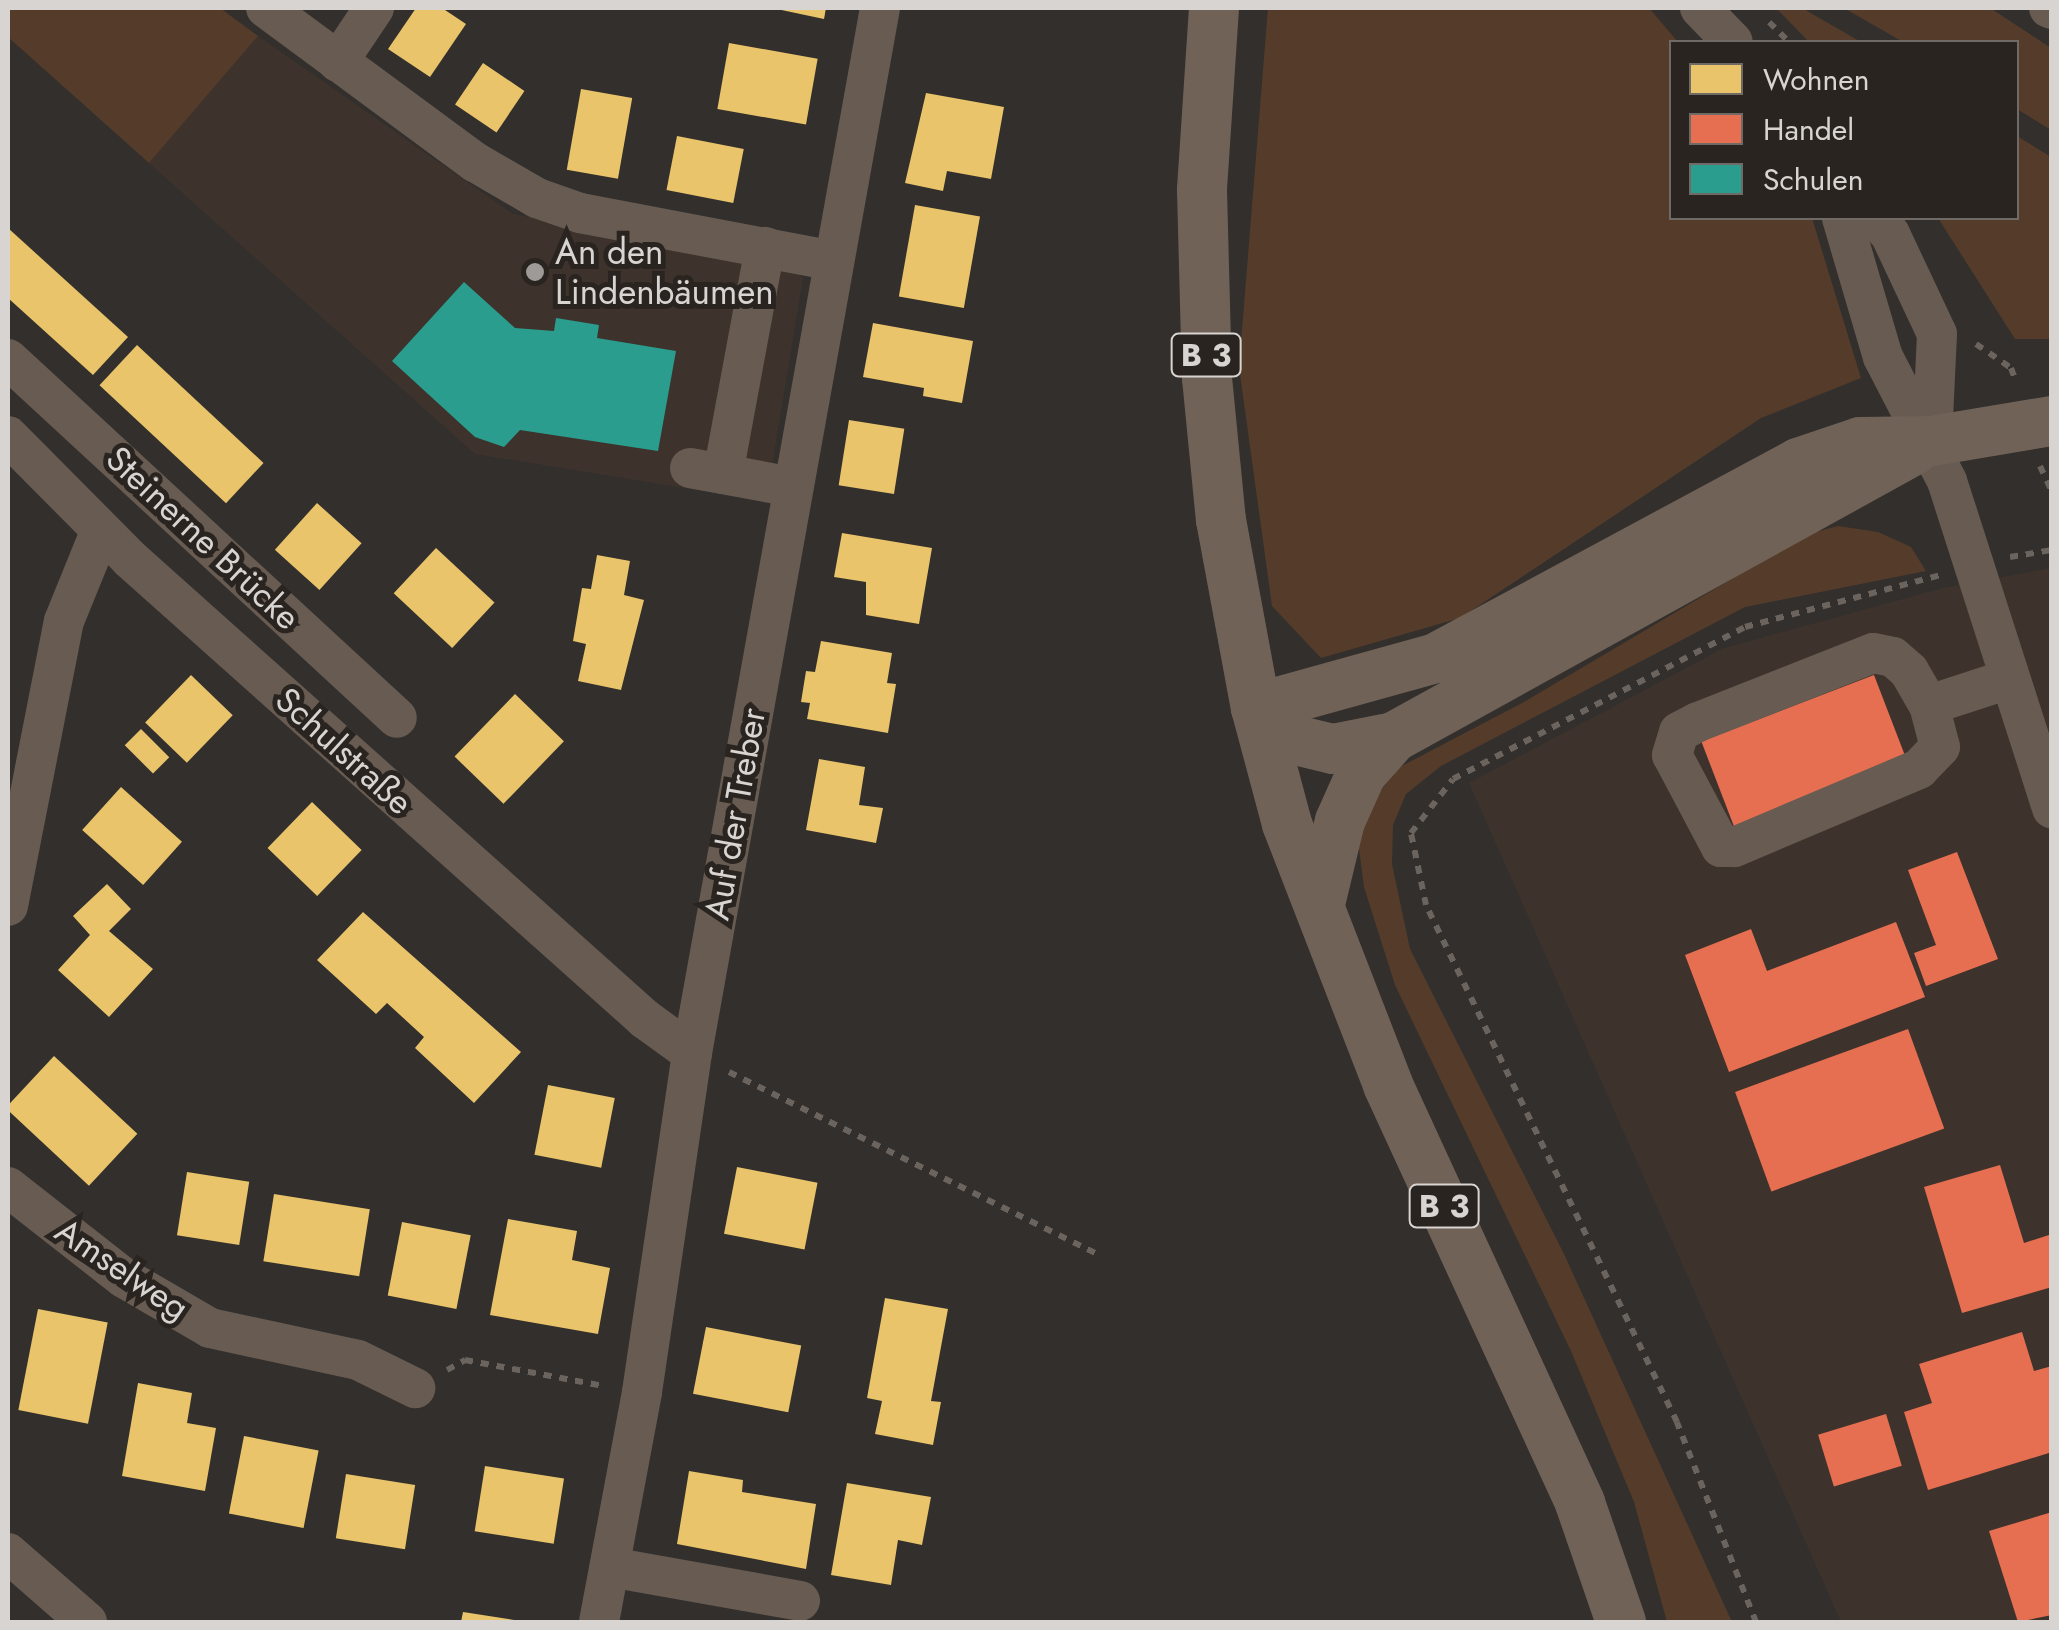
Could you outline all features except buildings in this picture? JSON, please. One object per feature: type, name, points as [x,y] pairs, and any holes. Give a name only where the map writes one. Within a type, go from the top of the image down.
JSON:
[{"type":"main road","name":"B 3","points":[[1214,8],[1202,190],[1207,378],[1221,520],[1256,708],[1288,824],[1388,1085],[1580,1503],[1621,1622]]},
{"type":"main road","points":[[1256,708],[1436,658],[1798,463],[1860,442],[1932,441],[2041,422]]},
{"type":"main road","points":[[1320,904],[1340,820],[1361,774],[1394,738],[1932,441]]},
{"type":"main road","points":[[1256,708],[1291,739],[1333,749],[1394,738]]},
{"type":"street","points":[[266,8],[474,162],[537,198],[580,213],[834,261]]},
{"type":"street","points":[[338,62],[374,8]]},
{"type":"street","name":"Auf der Treber","points":[[599,1622],[642,1392],[692,1053],[880,8]]},
{"type":"street","points":[[1700,8],[1731,40]]},
{"type":"street","points":[[1843,220],[1884,357],[1932,441],[2052,809]]},
{"type":"street","points":[[1877,220],[1890,234],[1937,334],[1932,441]]},
{"type":"street","points":[[765,248],[706,471],[794,487]]},
{"type":"street","name":"Steinerne Brücke","points":[[8,359],[396,718]]},
{"type":"street","name":"Schulstraße","points":[[8,436],[101,530],[645,1019],[692,1053]]},
{"type":"street","points":[[8,906],[64,621],[101,530]]},
{"type":"street","points":[[1872,653],[1893,657],[1929,704],[1940,747],[1919,769],[1734,847],[1720,847],[1672,755],[1679,732],[1698,722],[1872,653]]},
{"type":"street","points":[[1929,704],[2009,679]]},
{"type":"street","name":"Amselweg","points":[[8,1187],[124,1278],[210,1328],[358,1360],[415,1388]]},
{"type":"street","points":[[8,1553],[87,1622]]},
{"type":"street","points":[[610,1567],[800,1601]]},
{"type":"path","points":[[1970,339],[2011,368],[2041,422],[2052,492]]},
{"type":"path","points":[[1756,1622],[1677,1422],[1426,905],[1411,833],[1453,779],[1745,626],[1971,564],[2052,550]]},
{"type":"path","points":[[692,1053],[1098,1254]]},
{"type":"path","points":[[415,1388],[465,1360],[642,1392]]},
{"type":"shaded area","points":[[8,8],[220,8],[258,36],[149,163],[8,37]]},
{"type":"shaded area","points":[[1268,8],[1649,8],[1676,40],[1669,40],[1669,220],[1813,220],[1861,378],[1761,418],[1460,618],[1321,658],[1272,606],[1239,367]]},
{"type":"shaded area","points":[[1776,8],[1802,8],[1858,40],[1807,40]]},
{"type":"shaded area","points":[[1844,8],[1990,8],[2051,48],[2051,130],[2019,110],[2019,40],[1900,40]]},
{"type":"shaded area","name":"An den Lindenbäumen","points":[[258,36],[513,214],[792,267],[803,278],[766,501],[475,454],[149,163]]},
{"type":"shaded area","points":[[2019,137],[2051,157],[2051,339],[2015,339],[1939,220],[2019,220]]},
{"type":"shaded area","points":[[1838,526],[1878,532],[1911,547],[1926,571],[1745,607],[1441,766],[1406,794],[1393,825],[1392,864],[1410,949],[1564,1254],[1732,1622],[1667,1622],[1634,1502],[1571,1351],[1395,985],[1364,887],[1358,841],[1372,801],[1400,767],[1524,702],[1808,534]]},
{"type":"shaded area","points":[[2051,568],[2051,1622],[1841,1622],[1469,783],[1724,648],[1943,588]]},
{"type":"place","name":"An den Lindenbäumen","points":[[535,272]]}]
